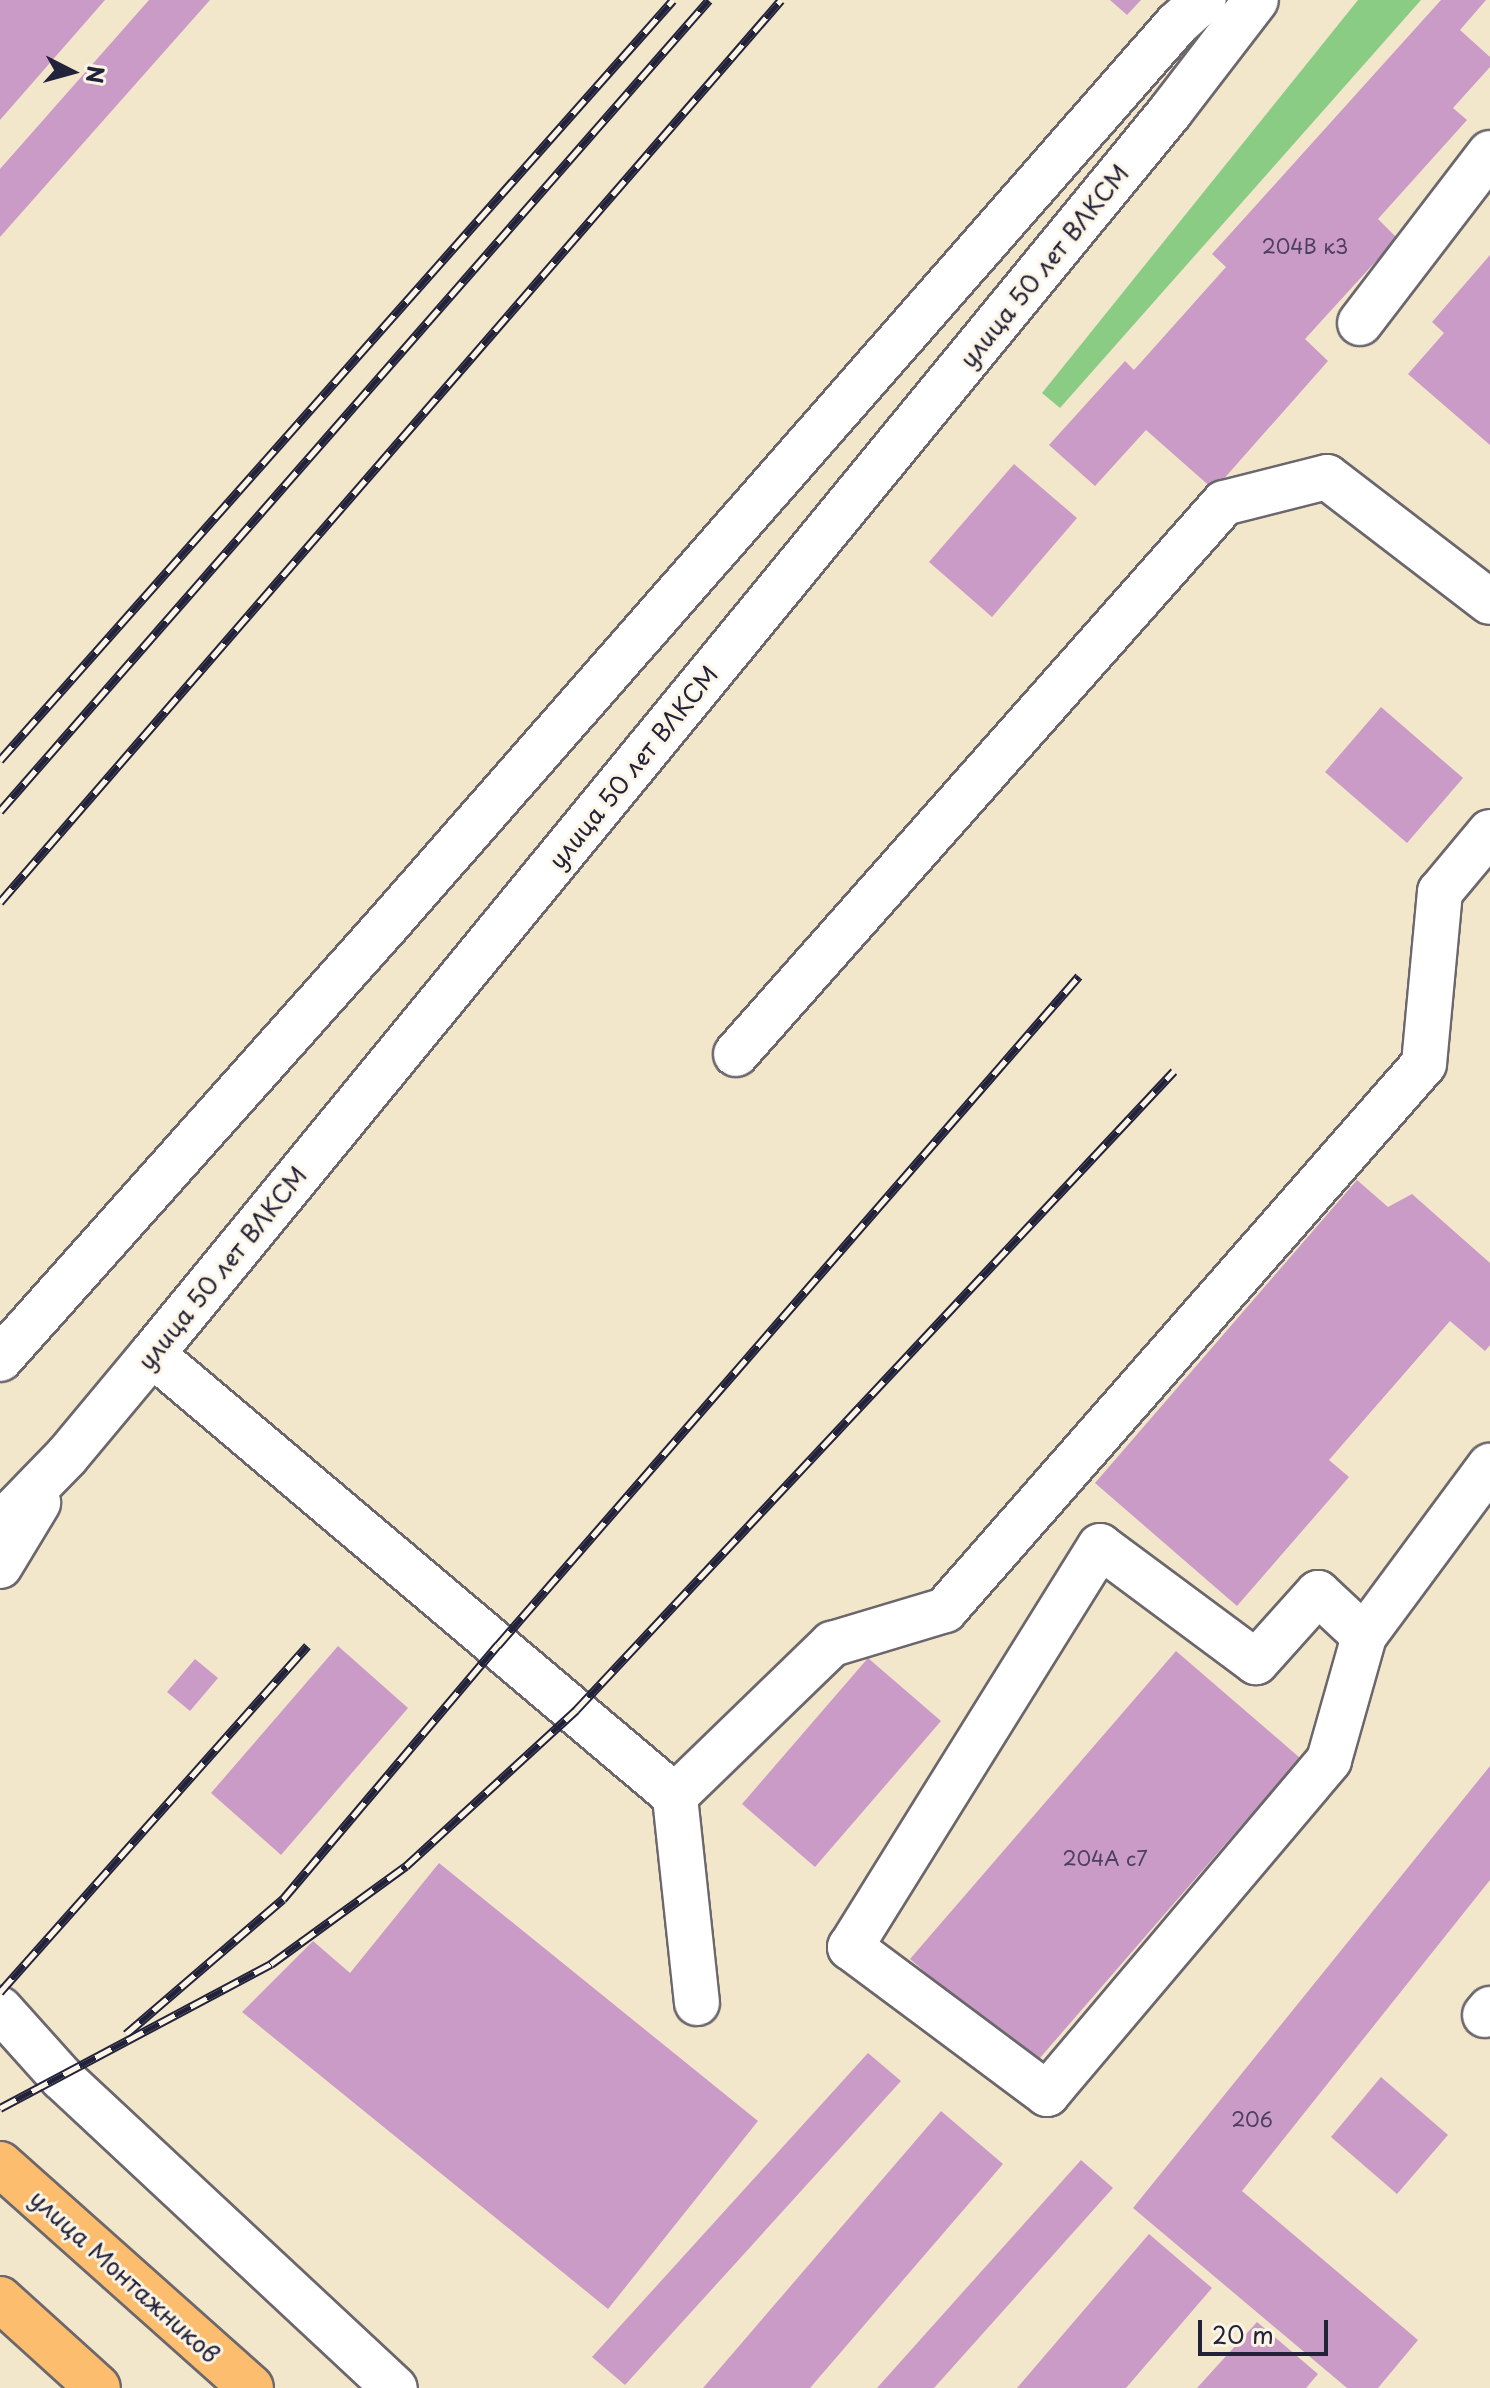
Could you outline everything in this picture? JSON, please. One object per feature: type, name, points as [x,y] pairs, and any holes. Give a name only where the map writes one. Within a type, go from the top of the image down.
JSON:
[{"type":"main road","name":"улица Монтажников","points":[[0,2164],[251,2388]]},
{"type":"main road","points":[[0,2299],[98,2388]]},
{"type":"street","points":[[0,1359],[387,925],[1166,35],[1204,0]]},
{"type":"street","name":"улица 50 лет ВЛКСМ","points":[[0,1525],[67,1456],[152,1354],[1150,136],[1256,0]]},
{"type":"street","points":[[1360,323],[1490,153]]},
{"type":"street","points":[[736,1054],[1224,503],[1327,477],[1490,602]]},
{"type":"street","points":[[675,1796],[832,1644],[945,1610],[1424,1064],[1440,892],[1490,832]]},
{"type":"street","points":[[152,1354],[675,1796],[697,2003]]},
{"type":"street","points":[[0,1566],[67,1456]]},
{"type":"street","points":[[1364,1636],[1318,1593],[1256,1662],[1100,1546],[850,1947],[1047,2094],[1329,1760],[1364,1636],[1490,1466]]},
{"type":"street","points":[[0,2009],[62,2078],[395,2388]]},
{"type":"green space","points":[[1358,0],[1421,0],[1060,408],[1042,393]]},
{"type":"building","points":[[0,0],[105,0],[0,120]]},
{"type":"building","points":[[149,0],[210,0],[0,237],[0,169]]},
{"type":"building","points":[[1110,0],[1141,0],[1127,15]]},
{"type":"building","points":[[1441,0],[1486,0],[1460,30],[1490,57],[1490,67],[1453,108],[1467,120],[1378,219],[1397,238],[1305,339],[1328,361],[1214,490],[1146,430],[1095,486],[1049,445],[1125,361],[1134,370],[1226,267],[1212,254]]},
{"type":"building","points":[[1490,255],[1490,445],[1408,374],[1444,333],[1432,322]]},
{"type":"building","points":[[1014,464],[1077,518],[992,617],[929,562]]},
{"type":"building","points":[[1381,707],[1463,778],[1407,843],[1325,772]]},
{"type":"building","points":[[1357,1180],[1388,1207],[1412,1194],[1490,1263],[1490,1345],[1485,1351],[1450,1321],[1329,1460],[1349,1477],[1237,1606],[1095,1483]]},
{"type":"building","points":[[338,1646],[408,1708],[281,1855],[211,1793]]},
{"type":"building","points":[[1176,1651],[1300,1758],[1033,2066],[910,1959]]},
{"type":"building","points":[[868,1658],[941,1721],[815,1867],[742,1804]]},
{"type":"building","points":[[195,1659],[218,1678],[190,1711],[167,1692]]},
{"type":"building","points":[[1490,1766],[1490,1880],[1242,2191],[1418,2340],[1378,2388],[1347,2388],[1133,2208]]},
{"type":"building","points":[[439,1863],[758,2121],[608,2309],[242,2012],[313,1941],[350,1973]]},
{"type":"building","points":[[868,2053],[901,2081],[625,2385],[592,2357]]},
{"type":"building","points":[[1381,2077],[1448,2135],[1397,2194],[1331,2137]]},
{"type":"building","points":[[941,2111],[1003,2164],[810,2388],[703,2388]]},
{"type":"building","points":[[1081,2160],[1113,2188],[934,2388],[877,2388]]},
{"type":"building","points":[[1149,2234],[1212,2288],[1126,2388],[1017,2388]]},
{"type":"building","points":[[1257,2322],[1318,2374],[1306,2388],[1197,2388]]},
{"type":"railway","points":[[0,760],[673,0]]},
{"type":"railway","points":[[0,811],[709,0]]},
{"type":"railway","points":[[0,902],[781,0]]},
{"type":"railway","points":[[126,2034],[283,1899],[498,1645],[1079,976]]},
{"type":"railway","points":[[0,2108],[271,1964],[406,1866],[576,1710],[1174,1071]]},
{"type":"railway","points":[[0,1992],[307,1646]]}]
